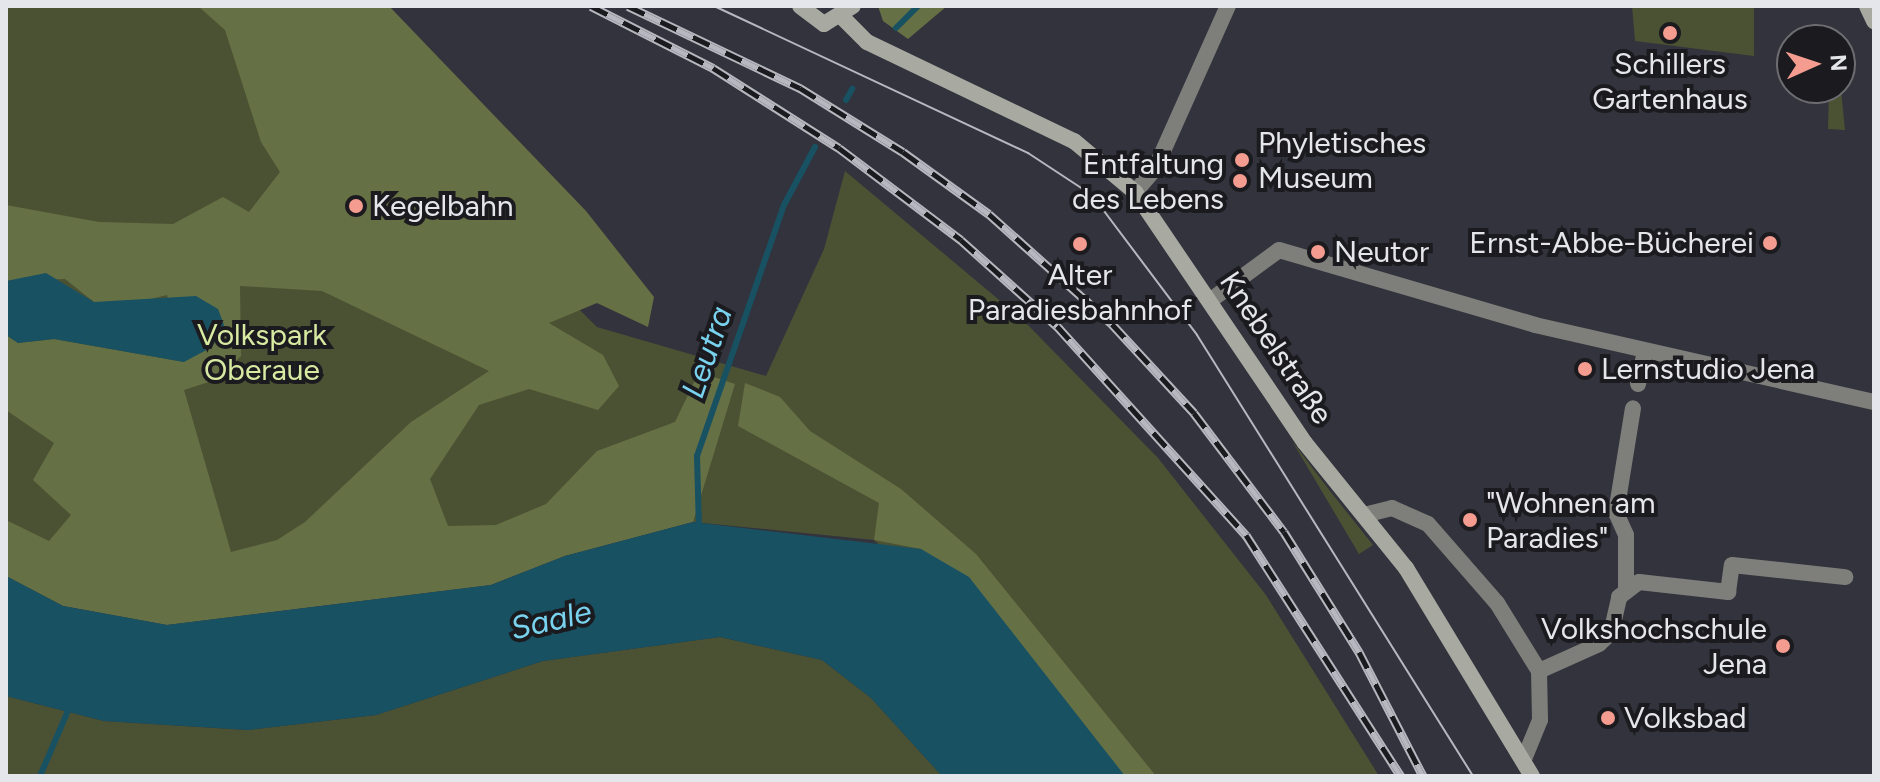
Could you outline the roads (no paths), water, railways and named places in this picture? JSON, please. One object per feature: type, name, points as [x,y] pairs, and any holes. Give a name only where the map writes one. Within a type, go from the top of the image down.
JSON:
[{"type":"main road","points":[[800,6],[817,22],[848,12]]},
{"type":"main road","points":[[1867,6],[1874,21]]},
{"type":"main road","name":"Knebelstraße","points":[[848,12],[867,42],[1074,141],[1149,207],[1305,443],[1406,568],[1532,776]]},
{"type":"street","points":[[1135,192],[1155,169],[1228,6]]},
{"type":"street","points":[[1211,300],[1279,250],[1645,351],[1874,402]]},
{"type":"street","points":[[1638,384],[1645,351]]},
{"type":"street","points":[[1539,671],[1611,633],[1626,587],[1626,535],[1616,513],[1633,408]]},
{"type":"street","points":[[1364,515],[1392,508],[1428,524],[1497,603],[1539,671],[1540,720],[1524,759]]},
{"type":"street","points":[[1626,587],[1639,582],[1728,592],[1732,565],[1845,577]]},
{"type":"water","points":[[46,273],[94,302],[196,296],[218,309],[224,325],[212,347],[184,362],[54,339],[18,343],[6,335],[6,281]]},
{"type":"water","name":"Saale","points":[[693,522],[921,549],[969,577],[1125,776],[942,776],[871,698],[822,660],[720,637],[543,661],[376,715],[248,730],[104,721],[6,696],[6,576],[63,606],[167,625],[491,585],[565,556]]},
{"type":"waterway","name":"Leutra","points":[[896,28],[918,6]]},
{"type":"waterway","name":"Leutra","points":[[846,100],[852,89]]},
{"type":"waterway","name":"Leutra","points":[[699,528],[697,456],[784,205],[815,147]]},
{"type":"waterway","points":[[40,776],[70,706]]},
{"type":"tram line","points":[[714,6],[1028,153],[1092,195],[1197,335],[1473,776]]},
{"type":"railway","points":[[591,6],[713,68],[839,148],[961,240],[1057,326],[1246,535],[1401,776]]},
{"type":"railway","points":[[628,6],[800,88],[903,152],[989,214],[1112,324],[1194,413],[1284,532],[1359,652],[1423,776]]},
{"type":"place","name":"Schillers Gartenhaus","points":[[1670,33]]},
{"type":"place","name":"Phyletisches Museum","points":[[1242,160]]},
{"type":"place","name":"Entfaltung des Lebens","points":[[1240,181]]},
{"type":"place","name":"Kegelbahn","points":[[356,206]]},
{"type":"place","name":"Ernst-Abbe-Bücherei","points":[[1770,243]]},
{"type":"place","name":"Alter Paradiesbahnhof","points":[[1080,244]]},
{"type":"place","name":"Neutor","points":[[1318,252]]},
{"type":"place","name":"Lernstudio Jena","points":[[1585,369]]},
{"type":"place","name":"\"Wohnen am Paradies\"","points":[[1470,520]]},
{"type":"place","name":"Volkshochschule Jena","points":[[1783,646]]},
{"type":"place","name":"Volksbad","points":[[1608,718]]},
{"type":"park label","name":"Volkspark Oberaue","points":[[262,352]]}]
